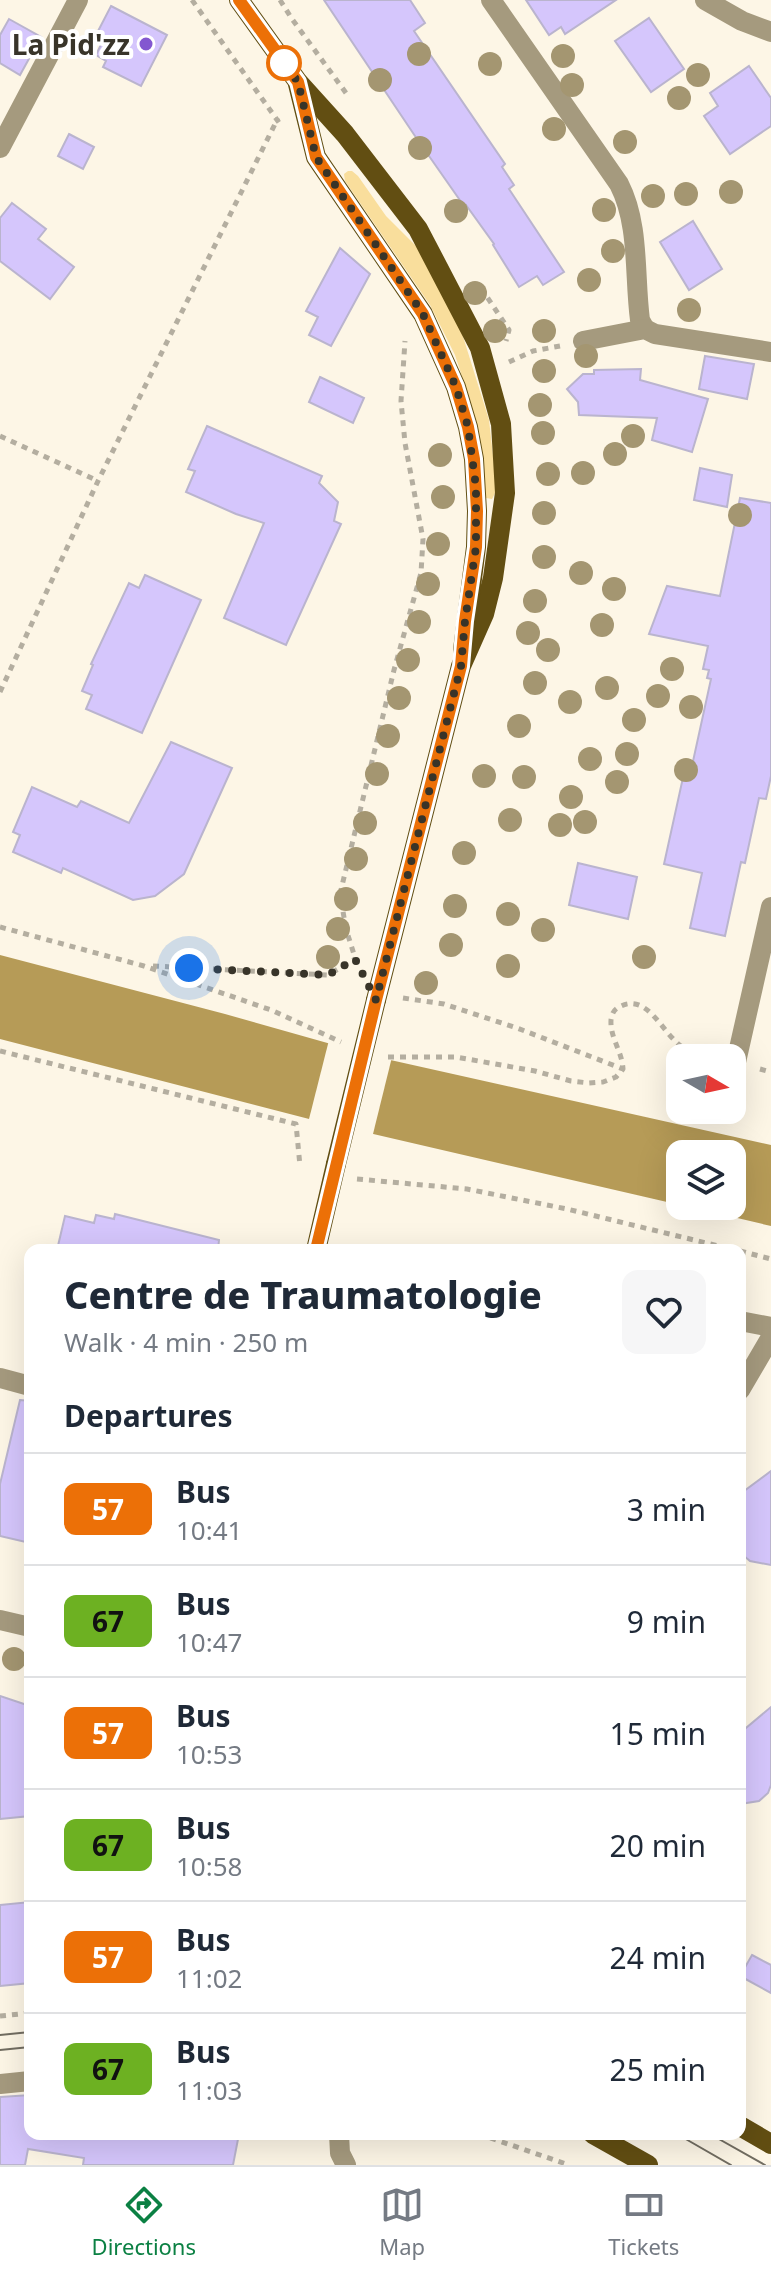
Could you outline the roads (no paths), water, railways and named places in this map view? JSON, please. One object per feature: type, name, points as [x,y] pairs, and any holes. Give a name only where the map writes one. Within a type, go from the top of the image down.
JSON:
[{"type":"main road","points":[[239,0],[298,82],[345,134],[418,229],[480,348],[501,424],[505,493],[493,578],[484,614],[461,666]]},
{"type":"main road","points":[[298,82],[316,157],[423,314],[456,387],[468,427],[476,487],[476,535],[461,666],[317,1244]]},
{"type":"main road","points":[[316,157],[345,134]]},
{"type":"main road","points":[[746,2129],[771,2144]]},
{"type":"main road","points":[[604,2140],[648,2165]]},
{"type":"street","points":[[0,148],[78,0]]},
{"type":"street","points":[[491,0],[626,198],[632,218],[640,320],[645,329],[655,334],[771,352]]},
{"type":"street","points":[[705,0],[742,21],[771,32]]},
{"type":"street","points":[[583,341],[645,329]]},
{"type":"street","points":[[732,1044],[771,907]]},
{"type":"street","points":[[746,1322],[771,1327]]},
{"type":"street","points":[[746,1380],[771,1337]]},
{"type":"street","points":[[0,1378],[24,1384]]},
{"type":"street","points":[[0,1620],[24,1626]]},
{"type":"street","points":[[0,2084],[24,2082]]},
{"type":"street","points":[[339,2140],[340,2153],[346,2165]]},
{"type":"tram line","points":[[0,2035],[24,2033]]},
{"type":"tram line","points":[[0,2050],[24,2048]]},
{"type":"tram line","points":[[687,2140],[731,2165]]},
{"type":"tram line","points":[[721,2140],[765,2165]]},
{"type":"place","name":"La Pid'zz","points":[[146,44]]}]
